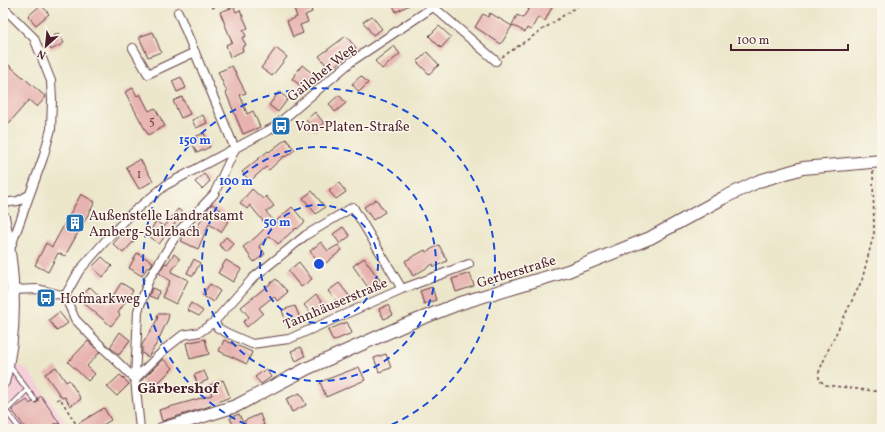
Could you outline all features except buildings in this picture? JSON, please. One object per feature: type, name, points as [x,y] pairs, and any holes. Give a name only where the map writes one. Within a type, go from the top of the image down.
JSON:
[{"type":"street","points":[[434,4],[496,61]]},
{"type":"street","name":"Gailoher Weg","points":[[65,296],[79,271],[108,238],[134,212],[166,185],[273,128],[352,61],[434,4]]},
{"type":"street","points":[[3,7],[34,38],[51,80],[52,100],[50,129],[43,158],[9,249]]},
{"type":"street","points":[[140,429],[135,379],[138,311],[149,279],[178,232],[214,194],[235,149],[178,12]]},
{"type":"street","points":[[133,48],[148,74],[195,52]]},
{"type":"street","name":"Gerberstraße","points":[[162,429],[236,406],[308,368],[407,324],[461,303],[568,271],[650,238],[723,198],[759,181],[802,168],[878,161]]},
{"type":"street","points":[[3,203],[18,201],[29,195]]},
{"type":"street","points":[[135,379],[165,349],[183,335],[200,332],[214,322],[253,278],[306,235],[353,207],[402,289]]},
{"type":"street","points":[[3,217],[9,249],[12,290],[12,329],[8,362],[3,382]]},
{"type":"street","name":"Tannhäuserstraße","points":[[214,322],[218,328],[227,334],[252,344],[289,339],[402,289],[469,264]]},
{"type":"street","points":[[12,290],[38,289],[65,296],[75,319],[135,379]]},
{"type":"lane","points":[[8,362],[35,400]]},
{"type":"lane","points":[[20,429],[6,411],[27,390]]},
{"type":"path","points":[[212,8],[223,3]]},
{"type":"path","points":[[512,3],[518,3]]},
{"type":"path","points":[[496,61],[582,3]]},
{"type":"path","points":[[878,161],[872,176],[874,233],[862,280],[829,348],[819,372],[819,380],[826,385],[882,392]]},
{"type":"path","points":[[57,400],[60,398],[79,429]]},
{"type":"shaded area","points":[[16,364],[28,370],[71,429],[11,429],[3,416],[3,411],[10,392]]},
{"type":"place","name":"Von-Platen-Straße","points":[[281,126]]},
{"type":"place","name":"Außenstelle Landratsamt Amberg-Sulzbach","points":[[75,223]]},
{"type":"place","name":"Hofmarkweg","points":[[46,298]]},
{"type":"district","name":"Gärbershof","points":[[178,388]]}]
